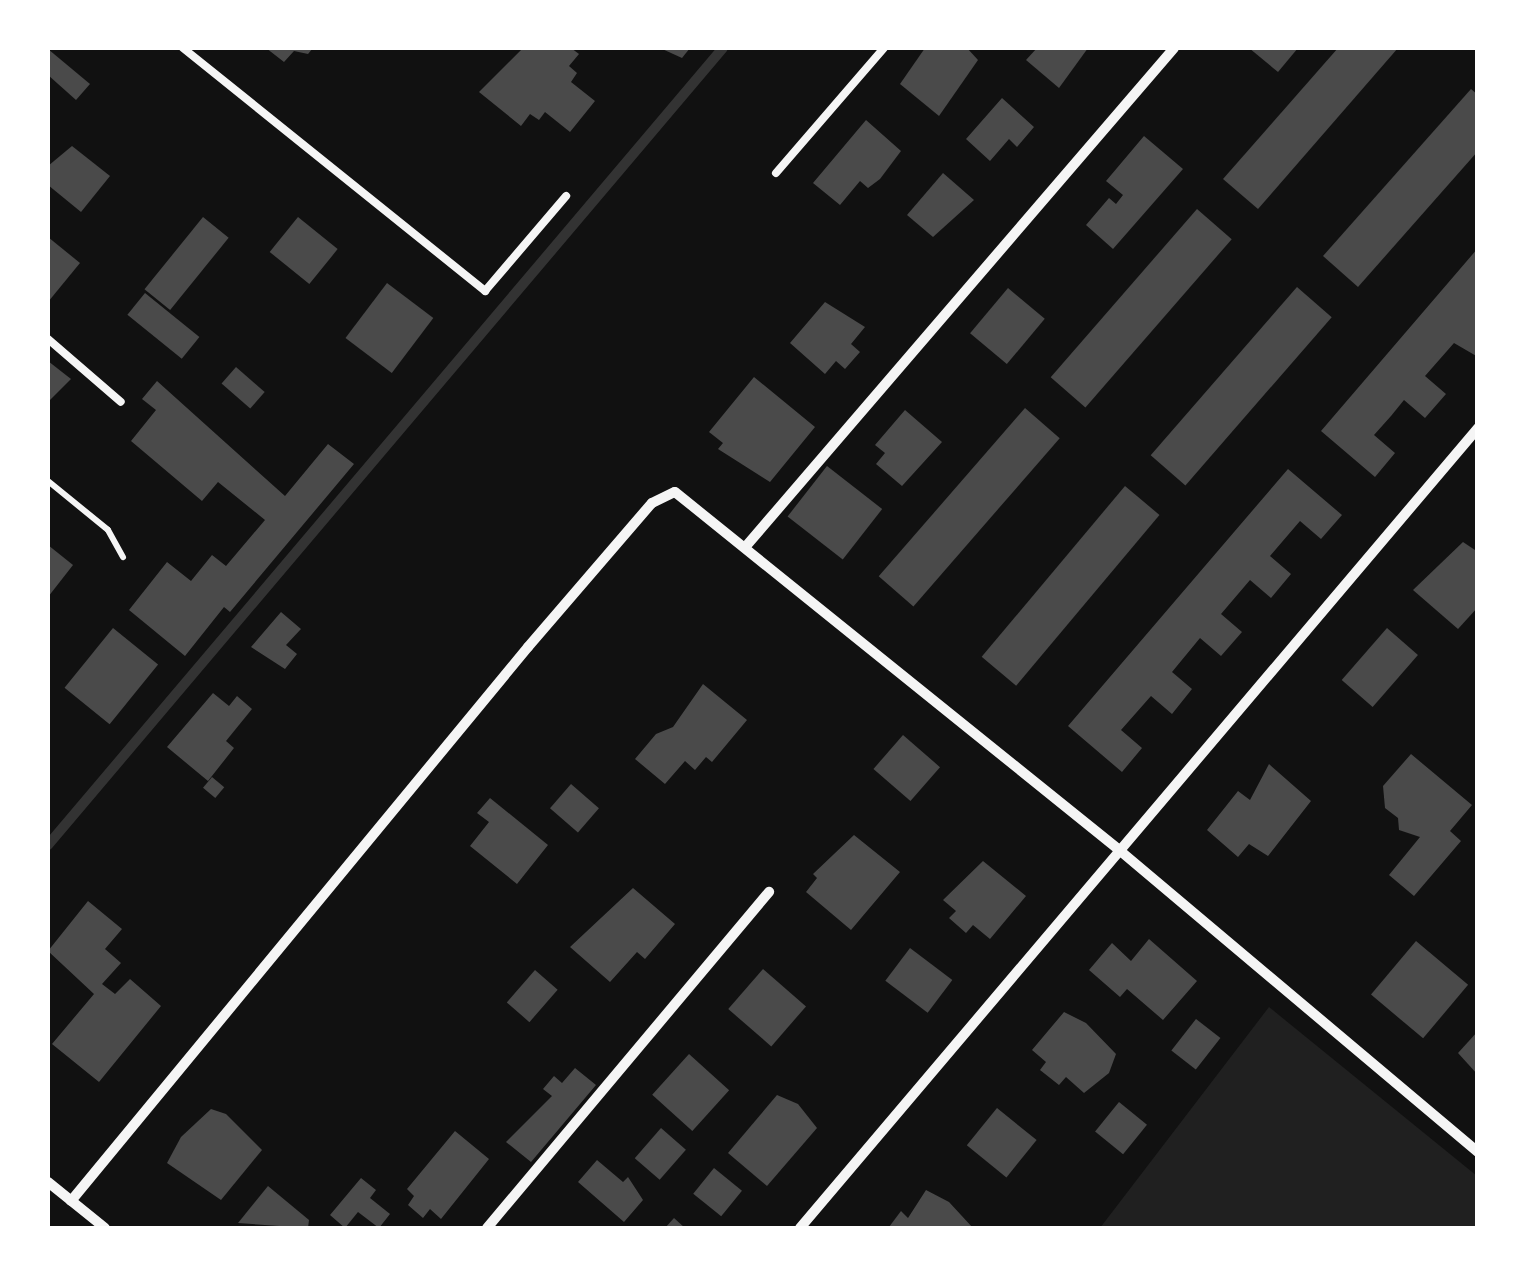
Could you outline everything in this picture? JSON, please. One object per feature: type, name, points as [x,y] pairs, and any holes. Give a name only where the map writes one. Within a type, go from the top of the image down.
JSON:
[{"type":"street","points":[[748,545],[1174,48]]},
{"type":"street","points":[[800,1228],[1478,428]]},
{"type":"street","points":[[71,1201],[652,503],[675,492],[688,496],[1118,849],[1478,1152]]},
{"type":"street","points":[[486,1228],[769,892]]},
{"type":"street","points":[[48,1182],[105,1228]]},
{"type":"lane","points":[[183,48],[485,291],[566,196]]},
{"type":"lane","points":[[776,173],[884,48]]},
{"type":"lane","points":[[48,339],[121,402]]},
{"type":"path","points":[[48,481],[108,530],[123,558]]},
{"type":"shaded area","points":[[1269,1007],[1477,1176],[1477,1228],[1100,1228]]},
{"type":"building","points":[[266,48],[313,48],[308,54],[294,51],[284,62]]},
{"type":"building","points":[[523,48],[571,48],[579,54],[569,66],[577,73],[571,82],[595,101],[570,132],[545,112],[539,120],[530,114],[521,126],[479,92]]},
{"type":"building","points":[[660,48],[690,48],[682,58]]},
{"type":"building","points":[[925,48],[967,48],[978,60],[939,116],[900,84]]},
{"type":"building","points":[[1037,48],[1088,48],[1059,88],[1026,60]]},
{"type":"building","points":[[1249,48],[1298,48],[1278,72]]},
{"type":"building","points":[[1338,48],[1398,48],[1258,209],[1223,179]]},
{"type":"building","points":[[48,49],[90,84],[76,100],[48,75]]},
{"type":"building","points":[[1471,89],[1478,95],[1478,151],[1358,287],[1323,256]]},
{"type":"building","points":[[1002,98],[1034,127],[1017,147],[1009,139],[990,161],[966,139]]},
{"type":"building","points":[[866,120],[901,151],[880,179],[868,188],[860,181],[840,205],[813,183]]},
{"type":"building","points":[[1144,136],[1183,169],[1113,249],[1086,225],[1109,198],[1116,204],[1123,195],[1106,181]]},
{"type":"building","points":[[72,146],[110,176],[81,212],[48,185],[48,166]]},
{"type":"building","points":[[943,173],[974,200],[933,237],[907,215]]},
{"type":"building","points":[[1197,209],[1232,239],[1085,407],[1051,377]]},
{"type":"building","points":[[203,217],[229,238],[170,310],[144,289]]},
{"type":"building","points":[[298,217],[338,249],[309,284],[270,252]]},
{"type":"building","points":[[48,237],[80,263],[48,302]]},
{"type":"building","points":[[1478,248],[1478,357],[1454,343],[1425,376],[1446,394],[1425,418],[1404,400],[1374,435],[1395,453],[1375,477],[1321,431]]},
{"type":"building","points":[[387,283],[433,318],[392,373],[345,338]]},
{"type":"building","points":[[1297,287],[1332,317],[1185,485],[1151,455]]},
{"type":"building","points":[[1008,288],[1045,319],[1007,364],[970,333]]},
{"type":"building","points":[[145,293],[199,337],[182,359],[127,315]]},
{"type":"building","points":[[825,302],[865,327],[851,344],[860,352],[845,369],[836,361],[825,374],[790,343]]},
{"type":"building","points":[[48,361],[71,379],[48,402]]},
{"type":"building","points":[[236,367],[265,392],[250,409],[222,384]]},
{"type":"building","points":[[754,377],[815,427],[770,482],[718,449],[723,443],[709,432]]},
{"type":"building","points":[[157,381],[285,496],[328,444],[354,464],[230,612],[224,607],[185,656],[129,610],[167,562],[191,581],[212,555],[226,566],[265,520],[218,482],[202,501],[131,441],[156,410],[142,399]]},
{"type":"building","points":[[1025,408],[1060,438],[913,606],[879,576]]},
{"type":"building","points":[[905,410],[942,442],[902,486],[876,464],[885,453],[875,445]]},
{"type":"building","points":[[827,466],[882,509],[843,560],[788,516]]},
{"type":"building","points":[[1288,469],[1342,515],[1321,539],[1300,521],[1270,556],[1291,574],[1271,598],[1250,580],[1221,614],[1242,632],[1221,656],[1200,638],[1172,672],[1192,689],[1172,714],[1151,696],[1121,730],[1142,748],[1122,772],[1068,726]]},
{"type":"building","points":[[1125,486],[1159,515],[1016,686],[982,657]]},
{"type":"building","points":[[1463,542],[1478,552],[1478,607],[1458,629],[1413,590]]},
{"type":"building","points":[[48,545],[73,565],[48,597]]},
{"type":"building","points":[[281,612],[301,629],[286,645],[297,654],[285,669],[251,647]]},
{"type":"building","points":[[113,628],[158,665],[110,724],[65,688]]},
{"type":"building","points":[[1387,628],[1418,655],[1373,707],[1342,680]]},
{"type":"building","points":[[703,684],[747,720],[712,762],[706,757],[695,770],[685,761],[665,784],[635,759],[656,734],[673,727]]},
{"type":"building","points":[[213,693],[229,706],[237,696],[252,709],[226,741],[234,748],[208,781],[167,747]]},
{"type":"building","points":[[903,735],[940,767],[910,801],[873,769]]},
{"type":"building","points":[[1411,754],[1472,805],[1450,831],[1461,841],[1414,896],[1389,875],[1420,837],[1399,830],[1398,818],[1385,808],[1383,786]]},
{"type":"building","points":[[1269,764],[1311,801],[1268,856],[1249,844],[1238,857],[1207,830],[1238,791],[1250,800]]},
{"type":"building","points":[[212,777],[224,787],[215,798],[203,788]]},
{"type":"building","points":[[571,784],[599,808],[578,832],[550,808]]},
{"type":"building","points":[[490,798],[548,845],[517,884],[470,846],[489,822],[477,813]]},
{"type":"building","points":[[854,835],[900,872],[851,930],[806,892],[817,878],[813,874]]},
{"type":"building","points":[[983,861],[1026,896],[990,939],[973,925],[966,933],[949,918],[956,911],[943,900]]},
{"type":"building","points":[[633,888],[675,924],[645,959],[637,952],[610,982],[570,947]]},
{"type":"building","points":[[88,901],[122,929],[105,949],[121,963],[102,984],[115,994],[130,979],[161,1006],[99,1082],[52,1044],[94,994],[48,951]]},
{"type":"building","points":[[1149,939],[1197,981],[1163,1020],[1127,989],[1120,997],[1089,970],[1112,943],[1131,961]]},
{"type":"building","points":[[1416,941],[1468,985],[1423,1038],[1371,995]]},
{"type":"building","points":[[910,948],[952,980],[928,1013],[885,981]]},
{"type":"building","points":[[763,969],[806,1006],[771,1046],[728,1009]]},
{"type":"building","points":[[535,970],[558,990],[529,1022],[507,1002]]},
{"type":"building","points":[[1064,1012],[1086,1023],[1116,1054],[1109,1073],[1084,1093],[1066,1077],[1059,1085],[1040,1070],[1046,1062],[1032,1050]]},
{"type":"building","points":[[1196,1019],[1220,1038],[1196,1070],[1171,1051]]},
{"type":"building","points":[[1478,1031],[1478,1075],[1458,1053]]},
{"type":"building","points":[[689,1054],[729,1090],[692,1131],[652,1095]]},
{"type":"building","points":[[575,1068],[596,1085],[531,1162],[506,1142],[552,1096],[543,1089],[554,1076],[562,1083]]},
{"type":"building","points":[[777,1095],[798,1104],[817,1128],[767,1186],[728,1153]]},
{"type":"building","points":[[1119,1102],[1147,1125],[1123,1154],[1095,1132]]},
{"type":"building","points":[[997,1108],[1037,1140],[1006,1177],[967,1145]]},
{"type":"building","points":[[211,1109],[226,1114],[262,1150],[221,1200],[167,1163],[181,1137]]},
{"type":"building","points":[[661,1128],[686,1150],[660,1180],[635,1158]]},
{"type":"building","points":[[455,1131],[489,1159],[441,1219],[430,1209],[423,1218],[408,1205],[414,1196],[407,1189]]},
{"type":"building","points":[[597,1160],[623,1182],[628,1177],[643,1200],[624,1222],[578,1182]]},
{"type":"building","points":[[714,1168],[742,1191],[721,1216],[693,1194]]},
{"type":"building","points":[[361,1178],[376,1190],[370,1198],[390,1214],[379,1228],[358,1212],[345,1228],[330,1215]]},
{"type":"building","points":[[268,1186],[309,1220],[308,1228],[238,1223]]},
{"type":"building","points":[[926,1190],[949,1202],[973,1228],[889,1227],[901,1211],[908,1218]]},
{"type":"building","points":[[674,1218],[685,1228],[665,1228]]},
{"type":"waterway","points":[[48,845],[723,48]]}]
